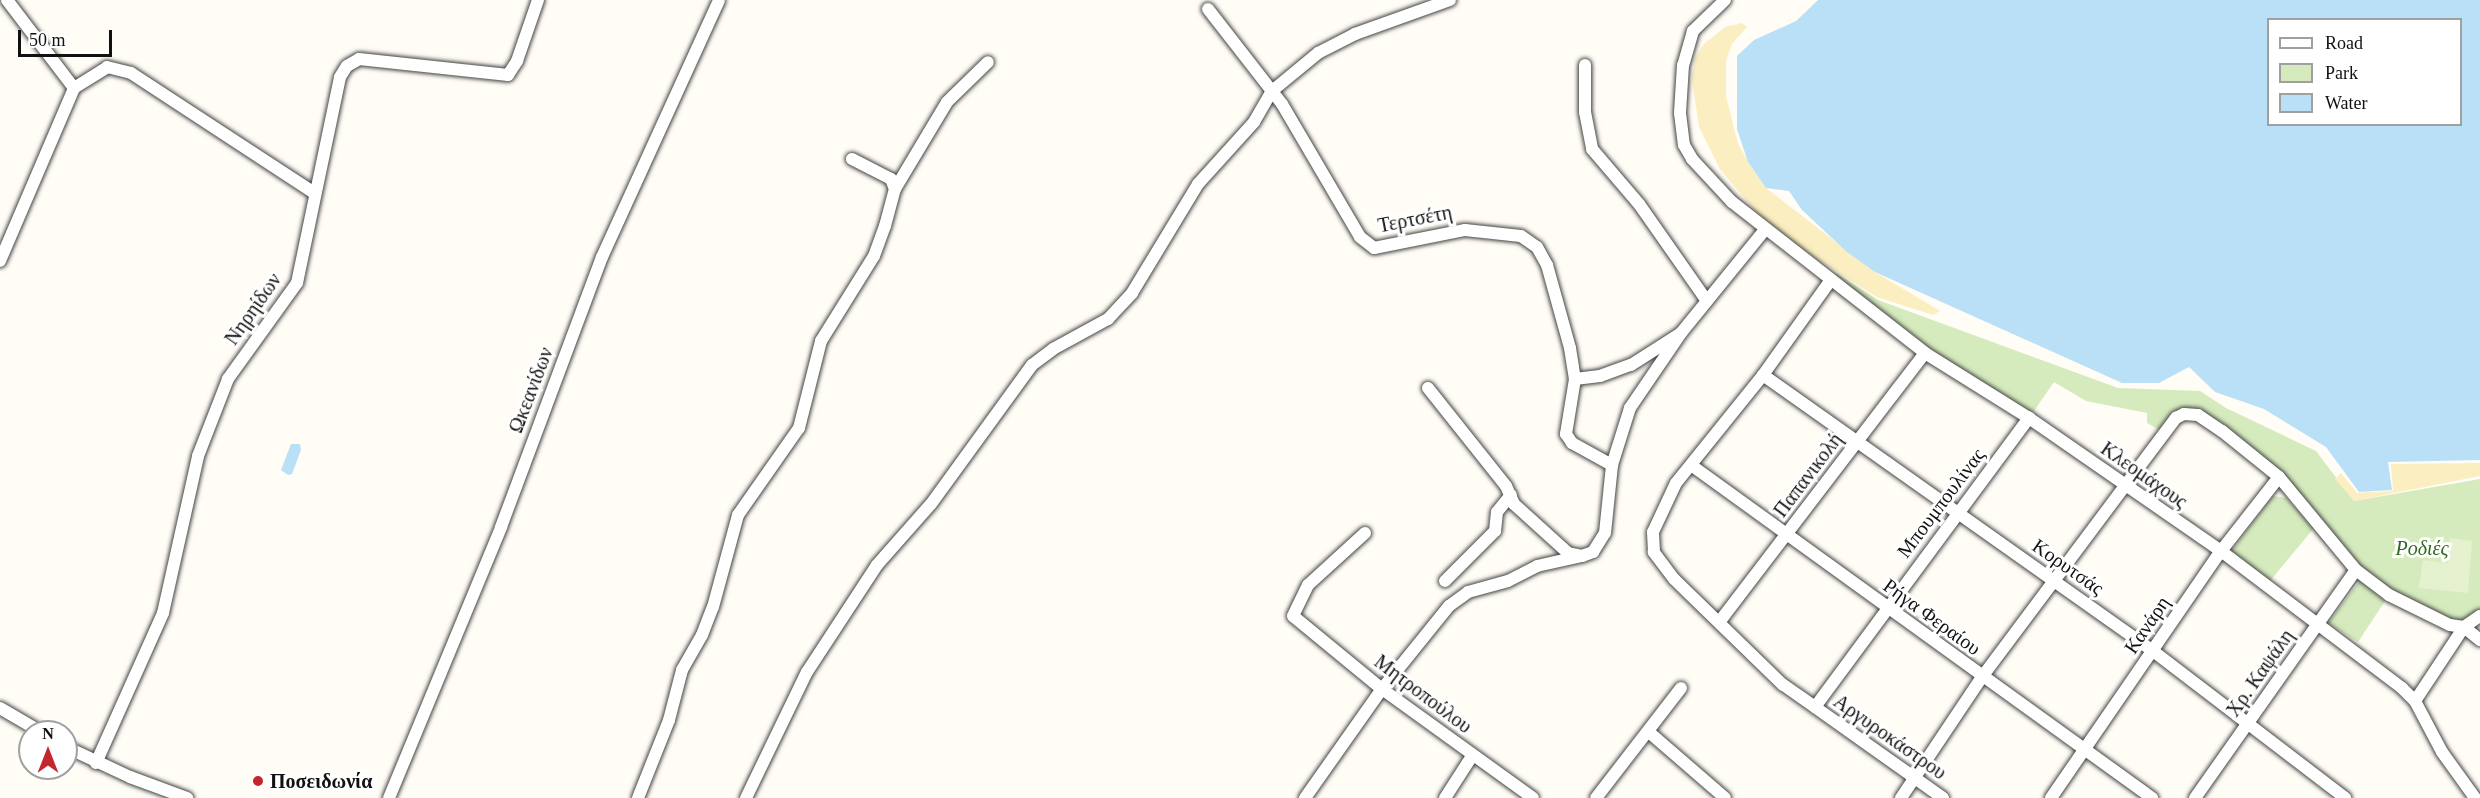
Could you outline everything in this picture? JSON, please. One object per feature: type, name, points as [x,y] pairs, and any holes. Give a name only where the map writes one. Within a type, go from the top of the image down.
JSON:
[{"type":"street","points":[[7,0],[74,88]]},
{"type":"street","name":"Νηρηίδων","points":[[96,763],[163,613],[198,456],[228,379],[297,283],[313,192],[340,77],[347,66],[359,59],[503,77],[517,61],[538,0]]},
{"type":"street","name":"Ωκεανίδων","points":[[388,798],[501,527],[602,257],[719,0]]},
{"type":"street","points":[[746,798],[807,672],[877,565],[931,504],[1032,365],[1053,349],[1108,319],[1132,293],[1198,184],[1254,122],[1272,91],[1318,53],[1355,34],[1450,0]]},
{"type":"street","name":"Κλεομάχους","points":[[1725,0],[1702,18],[1687,46],[1681,85],[1682,134],[1692,159],[1753,222],[1925,353],[2029,418],[2221,551],[2415,701],[2442,752],[2475,798]]},
{"type":"street","name":"Τερτσέτη","points":[[1208,9],[1272,91],[1360,237],[1374,248],[1465,230],[1521,236],[1537,247],[1547,265],[1560,310],[1575,379],[1566,434],[1572,442],[1612,465]]},
{"type":"street","points":[[638,798],[669,720],[682,670],[713,607],[738,514],[799,428],[821,341],[874,256],[895,189],[947,102],[988,62]]},
{"type":"street","points":[[1585,65],[1585,112],[1592,148],[1639,204],[1707,301]]},
{"type":"street","points":[[0,261],[74,88],[98,70],[117,68],[131,73],[313,192]]},
{"type":"street","points":[[852,159],[891,178],[895,189]]},
{"type":"street","points":[[1305,798],[1382,690],[1449,606],[1468,592],[1508,581],[1537,566],[1593,552],[1605,533],[1612,465],[1630,408],[1681,333],[1764,231]]},
{"type":"street","name":"Αργυροκάστρου","points":[[1830,281],[1763,375],[1691,465],[1663,506],[1653,532],[1654,552],[1674,579],[1720,621],[1783,685],[1818,703],[1943,798]]},
{"type":"street","points":[[1575,379],[1600,376],[1631,365],[1681,333]]},
{"type":"street","name":"Παπανικολή","points":[[1720,621],[1925,353]]},
{"type":"street","name":"Κορυτσάς","points":[[1763,375],[1859,440],[1958,514],[2153,651],[2249,722],[2345,798]]},
{"type":"street","points":[[1428,388],[1510,495],[1514,504],[1568,553],[1582,556]]},
{"type":"street","points":[[1901,798],[1982,677],[2056,583],[2176,418],[2184,414],[2198,416],[2280,477],[2356,570],[2412,609],[2450,626],[2464,627],[2480,640]]},
{"type":"street","name":"Μπουμπουλίνας","points":[[1818,703],[1886,608],[2029,418]]},
{"type":"street","name":"Ρήγα Φεραίου","points":[[1691,465],[2083,751],[2152,798]]},
{"type":"street","name":"Κανάρη","points":[[2051,798],[2221,551],[2280,477]]},
{"type":"street","points":[[1445,581],[1495,531],[1497,512],[1510,495]]},
{"type":"street","name":"Μητροπούλου","points":[[1365,533],[1308,585],[1293,616],[1382,690],[1533,798]]},
{"type":"street","name":"Χρ. Καψάλη","points":[[2196,798],[2356,570]]},
{"type":"street","points":[[2415,701],[2464,627],[2480,616]]},
{"type":"street","points":[[1596,798],[1650,733],[1681,688]]},
{"type":"street","points":[[0,708],[20,720]]},
{"type":"street","points":[[1650,733],[1725,798]]},
{"type":"street","points":[[78,753],[96,763],[187,798]]},
{"type":"street","points":[[1445,798],[1472,756]]},
{"type":"green space","points":[[1837,273],[1878,300],[2118,388],[2200,391],[2226,408],[2316,451],[2354,501],[2480,479],[2480,616],[2450,625],[2356,570],[2285,482],[2222,431],[2184,414],[2165,433],[2147,423],[2147,413],[2086,401],[2054,382],[2029,418],[1830,281]]},
{"type":"green space","points":[[2273,496],[2286,498],[2314,528],[2270,581],[2230,553]]},
{"type":"green space","points":[[2450,538],[2472,541],[2468,593],[2419,588],[2423,560],[2448,563]]},
{"type":"green space","points":[[2360,581],[2385,601],[2358,642],[2328,623]]},
{"type":"sand","points":[[1742,23],[1747,27],[1732,44],[1726,61],[1726,96],[1738,144],[1752,168],[1766,188],[1875,272],[1940,311],[1933,315],[1877,297],[1771,230],[1720,169],[1699,127],[1692,80],[1695,58],[1704,44],[1725,27]]},
{"type":"sand","name":"Ροδιές","points":[[2480,463],[2480,476],[2354,501],[2335,479],[2341,473],[2357,493],[2393,491],[2391,464]]},
{"type":"water","points":[[1818,0],[2480,0],[2480,460],[2388,462],[2392,490],[2359,492],[2326,447],[2264,409],[2215,392],[2189,367],[2159,383],[2122,383],[1875,272],[1847,252],[1802,210],[1789,191],[1766,188],[1748,162],[1737,129],[1737,56],[1754,40],[1796,21]]},
{"type":"water","points":[[291,444],[300,444],[301,450],[292,474],[288,475],[281,470]]},
{"type":"place","name":"Ποσειδωνία","points":[[258,781]]}]
